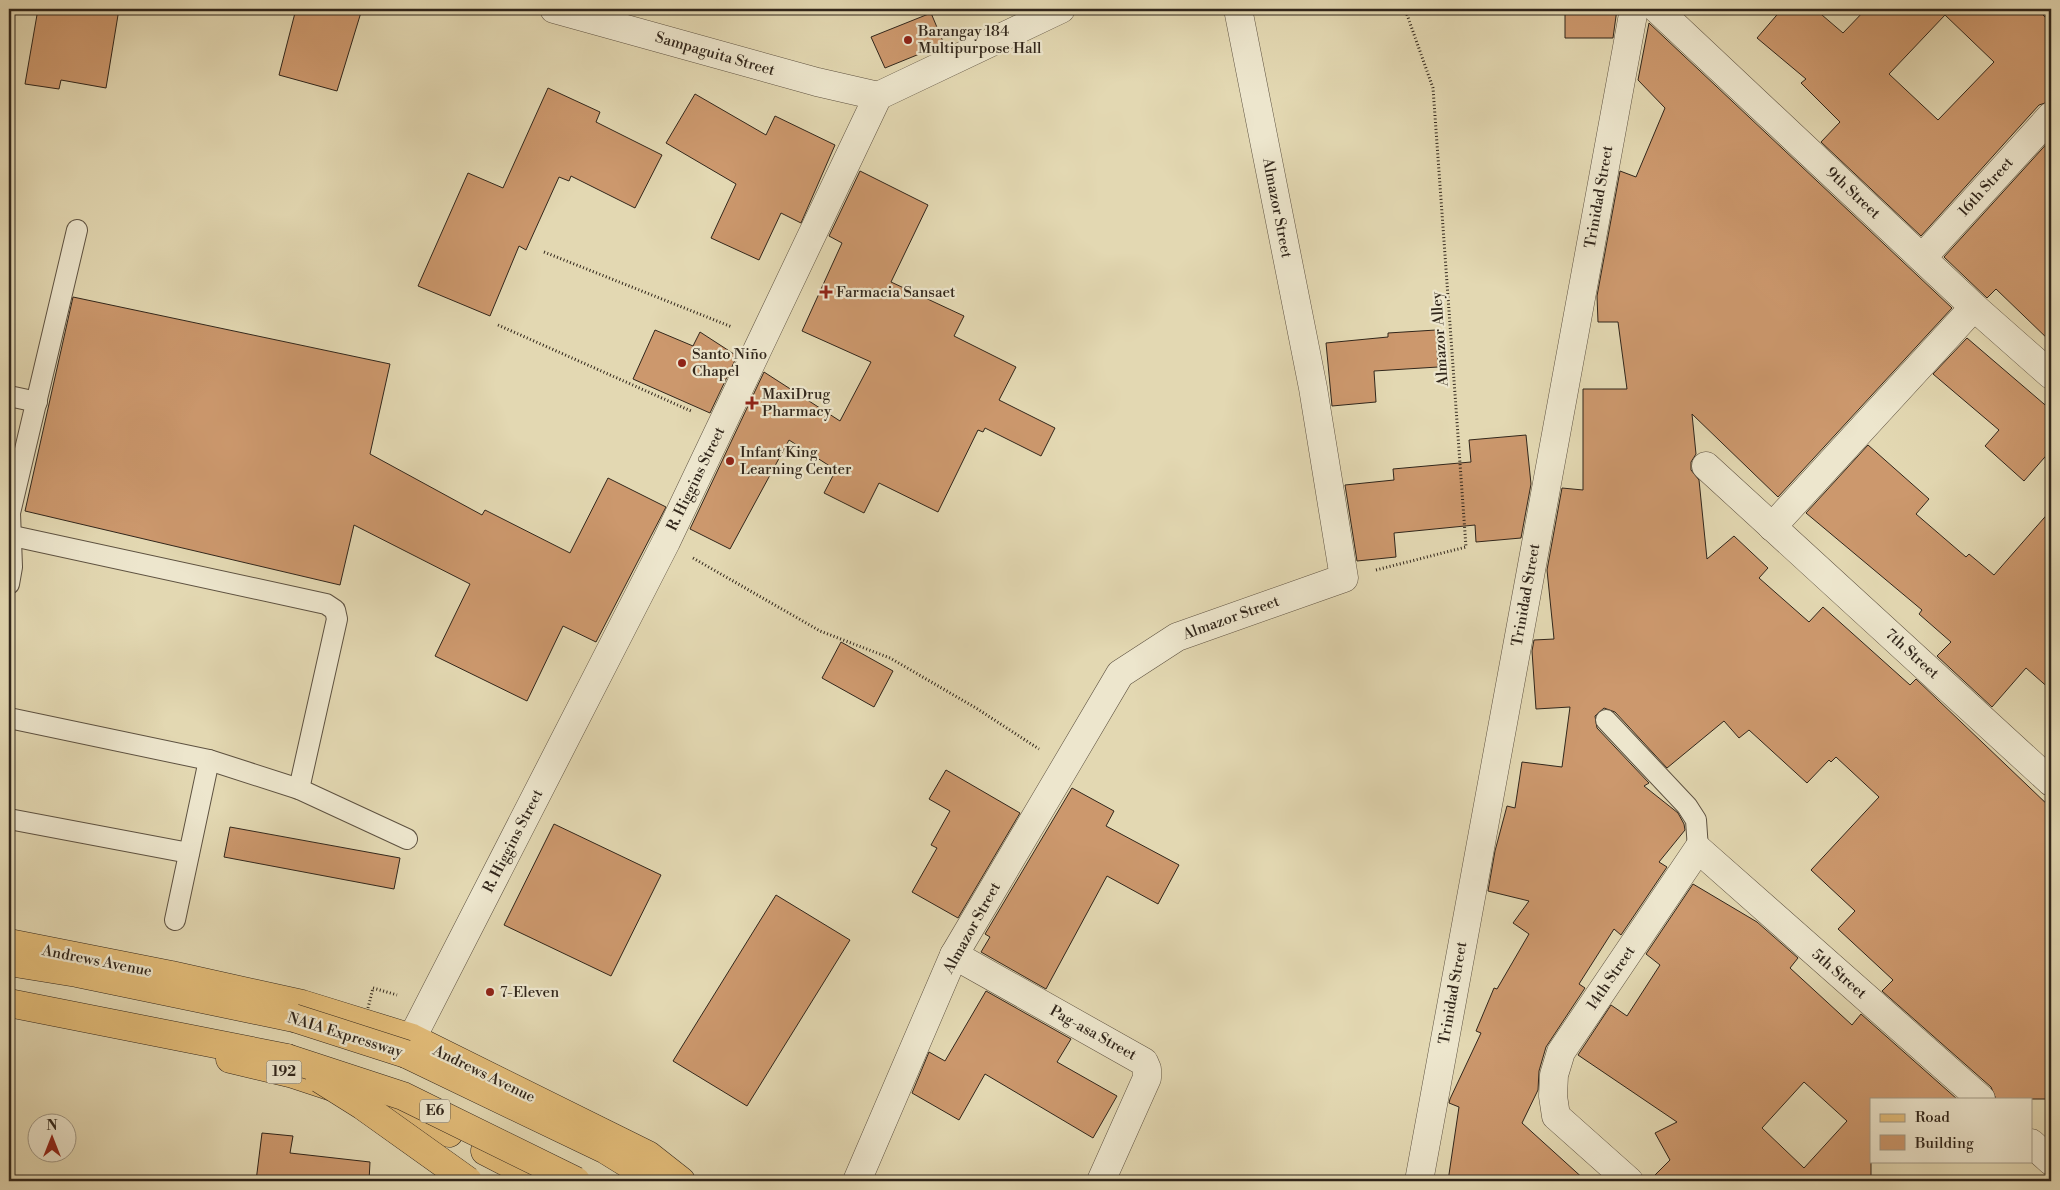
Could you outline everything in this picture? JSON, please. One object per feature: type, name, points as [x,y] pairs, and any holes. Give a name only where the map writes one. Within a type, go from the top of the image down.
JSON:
[{"type":"main road","name":"Andrews Avenue","points":[[9,944],[171,975],[302,1004],[412,1038],[648,1155],[681,1181]]},
{"type":"main road","name":"NAIA Expressway","points":[[9,962],[78,973],[294,1018],[406,1054],[606,1150],[656,1181]]},
{"type":"main road","name":"E6","points":[[9,1003],[288,1058],[403,1096],[576,1181]]},
{"type":"main road","name":"192","points":[[9,1010],[293,1074],[396,1108],[543,1181]]},
{"type":"main road","points":[[288,1058],[363,1106],[468,1181]]},
{"type":"street","name":"Sampaguita Street","points":[[554,9],[817,82],[878,96]]},
{"type":"street","points":[[878,96],[1061,9]]},
{"type":"street","name":"Almazor Street","points":[[857,1181],[954,955],[1120,674],[1177,637],[1344,578],[1313,388],[1238,9]]},
{"type":"street","name":"Trinidad Street","points":[[1419,1181],[1634,9]]},
{"type":"street","name":"9th Street","points":[[1657,9],[1974,307],[2051,375]]},
{"type":"street","name":"R. Higgins Street","points":[[412,1038],[666,542],[878,96]]},
{"type":"street","name":"16th Street","points":[[1922,258],[2051,116]]},
{"type":"street","points":[[1772,527],[1974,307]]},
{"type":"street","name":"7th Street","points":[[1706,466],[2051,782]]},
{"type":"street","name":"5th Street","points":[[1698,849],[1980,1098]]},
{"type":"street","name":"14th Street","points":[[1629,1181],[1556,1116],[1552,1096],[1554,1075],[1561,1052],[1698,849]]},
{"type":"street","name":"Pag-asa Street","points":[[954,955],[1144,1062],[1147,1069],[1147,1078],[1101,1181]]},
{"type":"street","points":[[2032,1144],[2051,1160]]},
{"type":"lane","points":[[9,584],[12,567],[13,536],[10,512],[78,230]]},
{"type":"lane","points":[[9,396],[37,402]]},
{"type":"lane","points":[[13,536],[331,606],[335,610],[337,619],[299,790]]},
{"type":"lane","points":[[9,718],[209,760],[299,790],[407,839]]},
{"type":"lane","points":[[1606,720],[1687,806],[1696,820],[1698,849]]},
{"type":"lane","points":[[175,920],[209,760]]},
{"type":"lane","points":[[9,819],[189,853]]},
{"type":"path","name":"Almazor Alley","points":[[1344,578],[1466,547],[1433,88],[1406,9]]},
{"type":"path","points":[[544,252],[763,340]]},
{"type":"path","points":[[498,325],[722,425]]},
{"type":"path","points":[[666,542],[820,631],[890,658],[976,708],[1065,766]]},
{"type":"path","points":[[373,988],[404,998]]},
{"type":"building","points":[[38,9],[119,9],[106,88],[61,80],[59,89],[25,84]]},
{"type":"building","points":[[296,9],[362,9],[337,91],[279,75]]},
{"type":"building","points":[[1565,9],[1617,9],[1613,38],[1565,38]]},
{"type":"building","points":[[1782,9],[1815,9],[1843,33],[1866,9],[2037,9],[2051,23],[2051,101],[2039,105],[1921,236],[1821,142],[1840,122],[1801,83],[1806,79],[1757,38]],"holes":[[[1945,15],[1994,62],[1938,120],[1889,74]]]},
{"type":"building","name":"Barangay 184 Multipurpose Hall","points":[[931,13],[944,44],[885,68],[871,37]]},
{"type":"building","points":[[1649,23],[1952,308],[1778,497],[1692,414],[1696,454],[1691,462],[1691,470],[1699,480],[1707,559],[1734,536],[1768,568],[1759,578],[1809,622],[1823,607],[1910,685],[1916,679],[2051,808],[2051,1099],[1996,1098],[1991,1087],[1882,991],[1893,980],[1838,929],[1855,911],[1811,870],[1879,797],[1836,757],[1831,762],[1829,760],[1807,783],[1749,730],[1739,738],[1724,721],[1667,768],[1615,712],[1604,708],[1595,716],[1597,728],[1649,783],[1644,786],[1678,813],[1685,830],[1659,862],[1667,867],[1621,935],[1614,929],[1579,984],[1585,988],[1546,1047],[1539,1071],[1538,1090],[1522,1123],[1586,1181],[1448,1181],[1459,1107],[1449,1103],[1450,1099],[1481,1033],[1476,1031],[1494,988],[1497,989],[1529,934],[1513,923],[1529,901],[1488,891],[1495,851],[1507,806],[1515,808],[1522,762],[1562,767],[1570,707],[1536,709],[1532,651],[1534,640],[1554,639],[1547,570],[1562,488],[1583,490],[1583,389],[1627,389],[1618,322],[1598,322],[1597,296],[1620,171],[1636,177],[1665,108],[1638,80]]},
{"type":"building","points":[[548,88],[600,112],[596,122],[662,155],[635,208],[571,176],[569,181],[559,177],[526,250],[519,246],[490,316],[418,286],[468,173],[503,188]]},
{"type":"building","points":[[695,94],[766,135],[775,116],[835,145],[801,223],[781,213],[759,260],[711,238],[736,184],[666,143]]},
{"type":"building","points":[[2051,139],[2051,342],[1996,289],[1987,298],[1944,257]]},
{"type":"building","points":[[860,171],[928,205],[891,282],[964,316],[954,336],[1016,367],[999,400],[1055,428],[1041,456],[985,428],[983,432],[978,430],[938,512],[879,483],[864,513],[824,493],[836,470],[789,440],[730,549],[690,529],[764,372],[840,421],[871,362],[802,331],[842,243],[829,236]]},
{"type":"building","points":[[73,297],[390,364],[370,454],[482,515],[485,510],[570,553],[608,478],[666,507],[596,642],[563,626],[527,701],[435,656],[470,584],[354,525],[340,585],[25,511]]},
{"type":"building","name":"Santo Niño Chapel","points":[[655,330],[693,346],[700,332],[737,356],[710,413],[633,379]]},
{"type":"building","points":[[1436,330],[1438,367],[1374,371],[1376,402],[1332,406],[1326,343],[1388,337],[1388,333]]},
{"type":"building","points":[[1967,338],[2051,410],[2051,450],[2024,481],[1985,446],[1999,430],[1933,374]]},
{"type":"building","points":[[1526,435],[1531,484],[1521,538],[1476,542],[1475,525],[1394,533],[1396,557],[1357,561],[1345,485],[1394,480],[1393,469],[1471,462],[1469,440]]},
{"type":"building","points":[[1868,445],[1929,499],[1916,514],[1966,557],[1969,554],[1994,575],[2051,510],[2051,690],[2026,668],[1992,707],[1937,656],[1951,642],[1919,614],[1922,610],[1806,513]]},
{"type":"building","points":[[841,642],[893,671],[874,707],[822,678]]},
{"type":"building","points":[[946,770],[1020,813],[958,918],[912,892],[937,848],[931,845],[950,811],[929,799]]},
{"type":"building","points":[[1072,788],[1114,811],[1106,826],[1179,865],[1158,904],[1107,876],[1046,989],[981,952],[990,937],[985,934]]},
{"type":"building","points":[[554,824],[661,875],[611,976],[504,925]]},
{"type":"building","points":[[230,827],[400,858],[394,889],[224,857]]},
{"type":"building","points":[[1693,884],[1757,922],[1798,958],[1790,968],[1852,1025],[1861,1014],[1956,1098],[1870,1098],[1871,1181],[1649,1181],[1670,1160],[1655,1133],[1677,1122],[1578,1055],[1611,1005],[1627,1016],[1660,965],[1646,954]],"holes":[[[1804,1082],[1847,1121],[1804,1168],[1762,1128]]]},
{"type":"building","points":[[776,895],[850,940],[747,1106],[673,1061]]},
{"type":"building","points":[[986,991],[1071,1039],[1057,1062],[1117,1096],[1093,1138],[985,1074],[959,1120],[912,1093],[929,1052],[945,1061]]},
{"type":"building","points":[[262,1133],[293,1136],[290,1153],[370,1162],[369,1181],[256,1181]]},
{"type":"place","name":"Barangay 184 Multipurpose Hall","points":[[908,40]]},
{"type":"place","name":"Farmacia Sansaet","points":[[826,292]]},
{"type":"place","name":"Santo Niño Chapel","points":[[682,363]]},
{"type":"place","name":"MaxiDrug Pharmacy","points":[[752,403]]},
{"type":"place","name":"Infant King Learning Center","points":[[730,461]]},
{"type":"place","name":"7-Eleven","points":[[490,992]]}]
